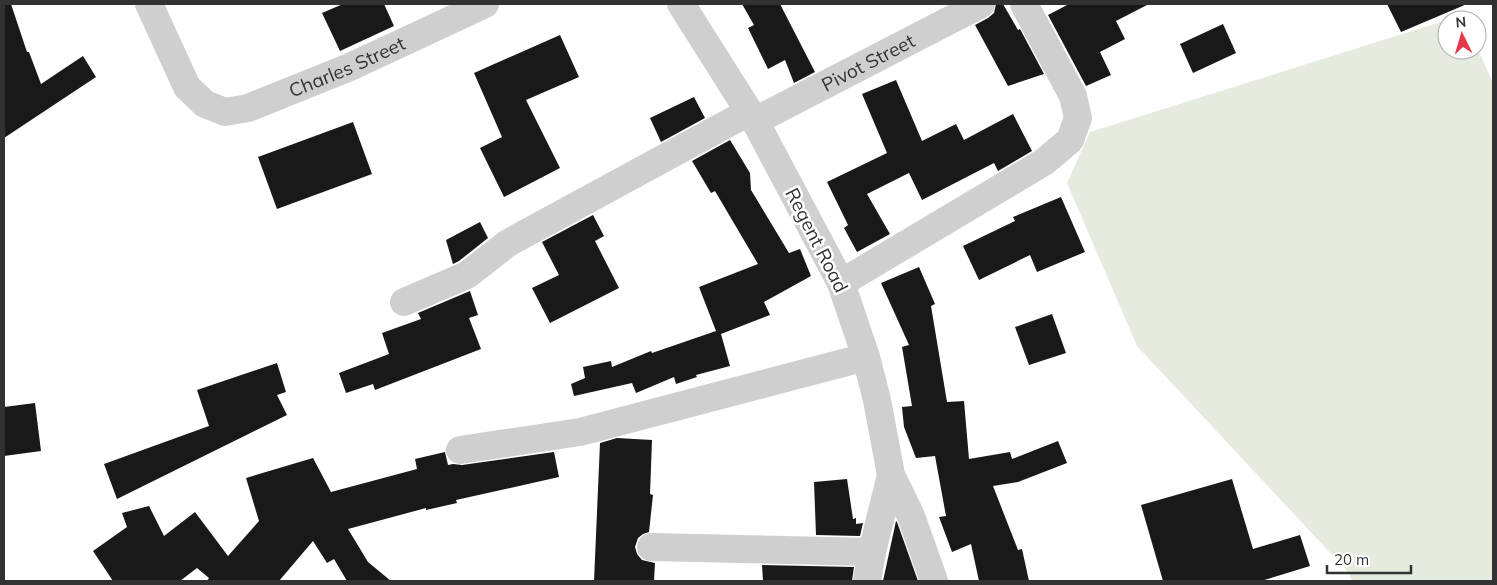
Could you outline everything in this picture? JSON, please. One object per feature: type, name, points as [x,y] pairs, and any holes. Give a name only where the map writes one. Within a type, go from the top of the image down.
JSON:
[{"type":"street","name":"Charles Street","points":[[149,4],[187,87],[205,104],[225,112],[248,108],[350,68],[485,4]]},
{"type":"street","name":"Regent Road","points":[[681,4],[752,116],[841,283],[866,357],[877,400],[891,475],[912,516],[934,581]]},
{"type":"street","name":"Pivot Street","points":[[404,302],[467,275],[508,244],[752,116],[981,4]]},
{"type":"street","points":[[841,283],[1044,162],[1070,140],[1078,118],[1073,96],[1024,4]]},
{"type":"street","points":[[460,450],[580,432],[866,357]]},
{"type":"street","points":[[867,581],[872,552],[891,475]]},
{"type":"street","points":[[651,547],[872,552]]},
{"type":"shaded area","points":[[1437,23],[1437,60],[1483,60],[1493,83],[1493,581],[1352,581],[1349,573],[1137,346],[1067,183],[1090,132]]},
{"type":"building","points":[[4,4],[11,4],[27,52],[29,52],[41,84],[83,56],[96,77],[4,138]]},
{"type":"building","points":[[343,4],[384,4],[394,26],[340,51],[322,13]]},
{"type":"building","points":[[742,4],[780,4],[815,72],[794,83],[785,60],[768,69],[748,28],[754,25]]},
{"type":"building","points":[[996,4],[1003,4],[1018,30],[1020,29],[1044,74],[1008,86],[975,25],[994,13]]},
{"type":"building","points":[[1069,4],[1149,4],[1116,21],[1125,39],[1100,52],[1111,75],[1086,86],[1048,15]]},
{"type":"building","points":[[1387,4],[1467,4],[1453,10],[1437,10],[1437,17],[1401,32]]},
{"type":"building","points":[[1223,24],[1236,53],[1193,73],[1180,44]]},
{"type":"building","points":[[560,35],[579,77],[526,100],[560,168],[504,197],[480,148],[502,137],[474,73]]},
{"type":"building","points":[[896,80],[922,141],[956,124],[964,140],[1013,114],[1032,151],[998,171],[994,163],[922,200],[909,173],[867,194],[890,234],[857,252],[844,228],[848,225],[827,182],[887,153],[862,94]]},
{"type":"building","points":[[694,97],[705,118],[661,142],[650,118]]},
{"type":"building","points":[[353,122],[372,174],[277,209],[258,157]]},
{"type":"building","points":[[730,140],[750,173],[751,190],[789,253],[800,249],[811,276],[764,302],[770,315],[721,334],[730,366],[696,375],[697,377],[676,384],[674,377],[636,393],[632,383],[574,396],[571,384],[585,378],[583,367],[611,361],[612,367],[651,351],[652,353],[716,331],[699,287],[758,264],[715,191],[711,193],[692,161]]},
{"type":"building","points":[[1061,197],[1085,252],[1037,272],[1030,255],[979,280],[963,246],[1015,221],[1013,217]]},
{"type":"building","points":[[593,215],[604,236],[595,241],[619,288],[550,323],[532,288],[559,275],[542,242]]},
{"type":"building","points":[[480,222],[488,238],[453,264],[446,240]]},
{"type":"building","points":[[919,267],[935,304],[931,306],[947,402],[964,401],[969,459],[1010,452],[1012,459],[1058,441],[1067,463],[1018,482],[993,486],[1018,550],[1022,549],[1029,581],[979,581],[971,544],[952,552],[939,517],[946,516],[935,456],[916,458],[904,427],[902,407],[912,406],[902,347],[909,345],[881,283]]},
{"type":"building","points":[[470,291],[478,315],[469,318],[481,349],[375,390],[373,384],[346,393],[339,373],[389,354],[382,333],[421,319],[418,313]]},
{"type":"building","points":[[1052,314],[1066,353],[1029,365],[1015,327]]},
{"type":"building","points":[[277,363],[286,392],[277,395],[287,415],[117,499],[104,464],[209,426],[197,390]]},
{"type":"building","points":[[35,403],[41,451],[4,456],[4,407]]},
{"type":"building","points":[[617,438],[652,440],[650,494],[653,495],[649,532],[638,538],[635,547],[637,554],[642,560],[655,563],[654,581],[594,581],[600,443]]},
{"type":"building","points":[[445,452],[448,465],[462,465],[554,452],[559,477],[456,500],[457,503],[426,510],[426,508],[348,529],[368,562],[391,581],[347,581],[334,559],[327,563],[313,541],[279,581],[207,581],[209,578],[197,568],[180,581],[113,581],[93,551],[127,527],[122,513],[149,506],[164,536],[195,512],[228,556],[259,521],[246,478],[313,458],[331,492],[417,469],[415,459]]},
{"type":"building","points":[[847,479],[853,519],[856,518],[856,524],[863,523],[860,536],[816,535],[814,482]]},
{"type":"building","points":[[1232,479],[1253,549],[1300,535],[1310,566],[1261,581],[1163,581],[1141,505]]},
{"type":"building","points":[[897,522],[918,581],[883,581]]},
{"type":"building","points":[[762,565],[854,567],[852,581],[763,581]]}]
